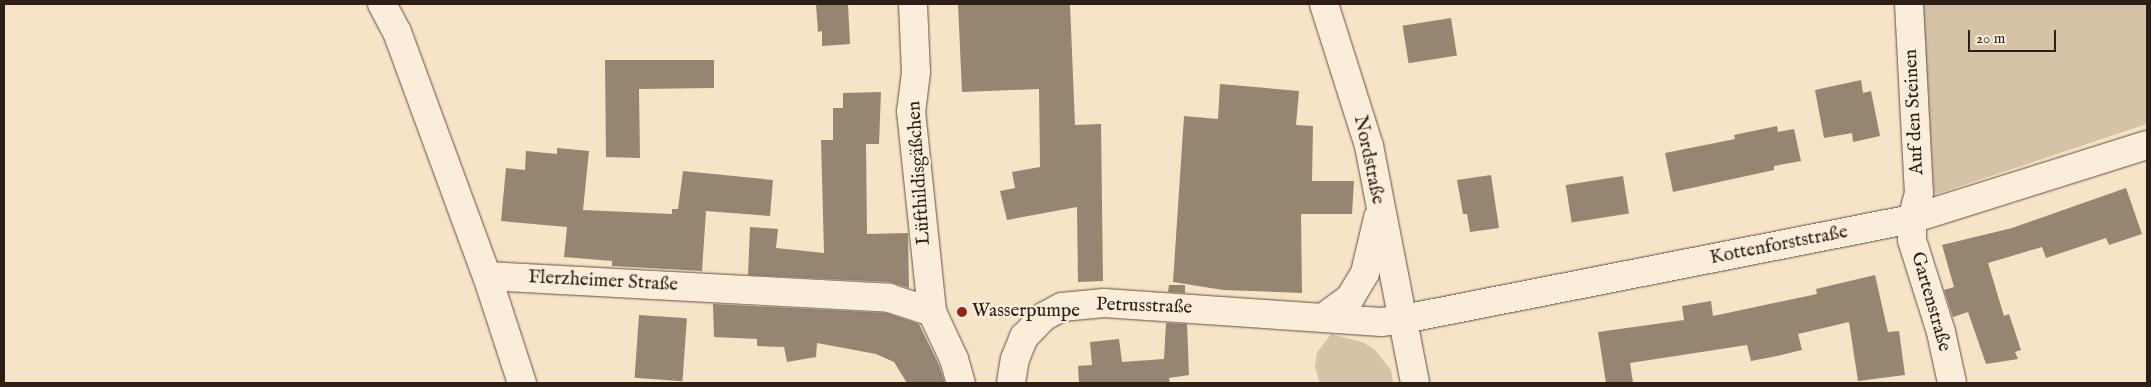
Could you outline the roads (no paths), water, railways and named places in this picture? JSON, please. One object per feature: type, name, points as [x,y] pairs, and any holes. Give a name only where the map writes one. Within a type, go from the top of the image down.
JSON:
[{"type":"street","points":[[382,4],[397,32],[487,276],[522,383]]},
{"type":"street","name":"Lüfthildisgäßchen","points":[[912,4],[916,72],[911,111],[932,312]]},
{"type":"street","name":"Nordstraße","points":[[1324,4],[1368,146],[1379,211],[1404,319],[1416,383]]},
{"type":"street","name":"Auf den Steinen","points":[[1909,4],[1919,193],[1912,220]]},
{"type":"street","name":"Kottenforststraße","points":[[1404,319],[1912,220],[2147,145]]},
{"type":"street","points":[[1324,317],[1350,298],[1365,273],[1379,211]]},
{"type":"street","name":"Gartenstraße","points":[[1912,220],[1912,240],[1941,332],[1952,383]]},
{"type":"street","name":"Flerzheimer Straße","points":[[487,276],[889,298],[932,312]]},
{"type":"street","name":"Petrusstraße","points":[[1011,383],[1015,358],[1024,337],[1042,317],[1062,307],[1104,303],[1381,322],[1404,319]]},
{"type":"street","points":[[932,312],[954,359],[961,383]]},
{"type":"place","name":"Wasserpumpe","points":[[962,312]]}]
